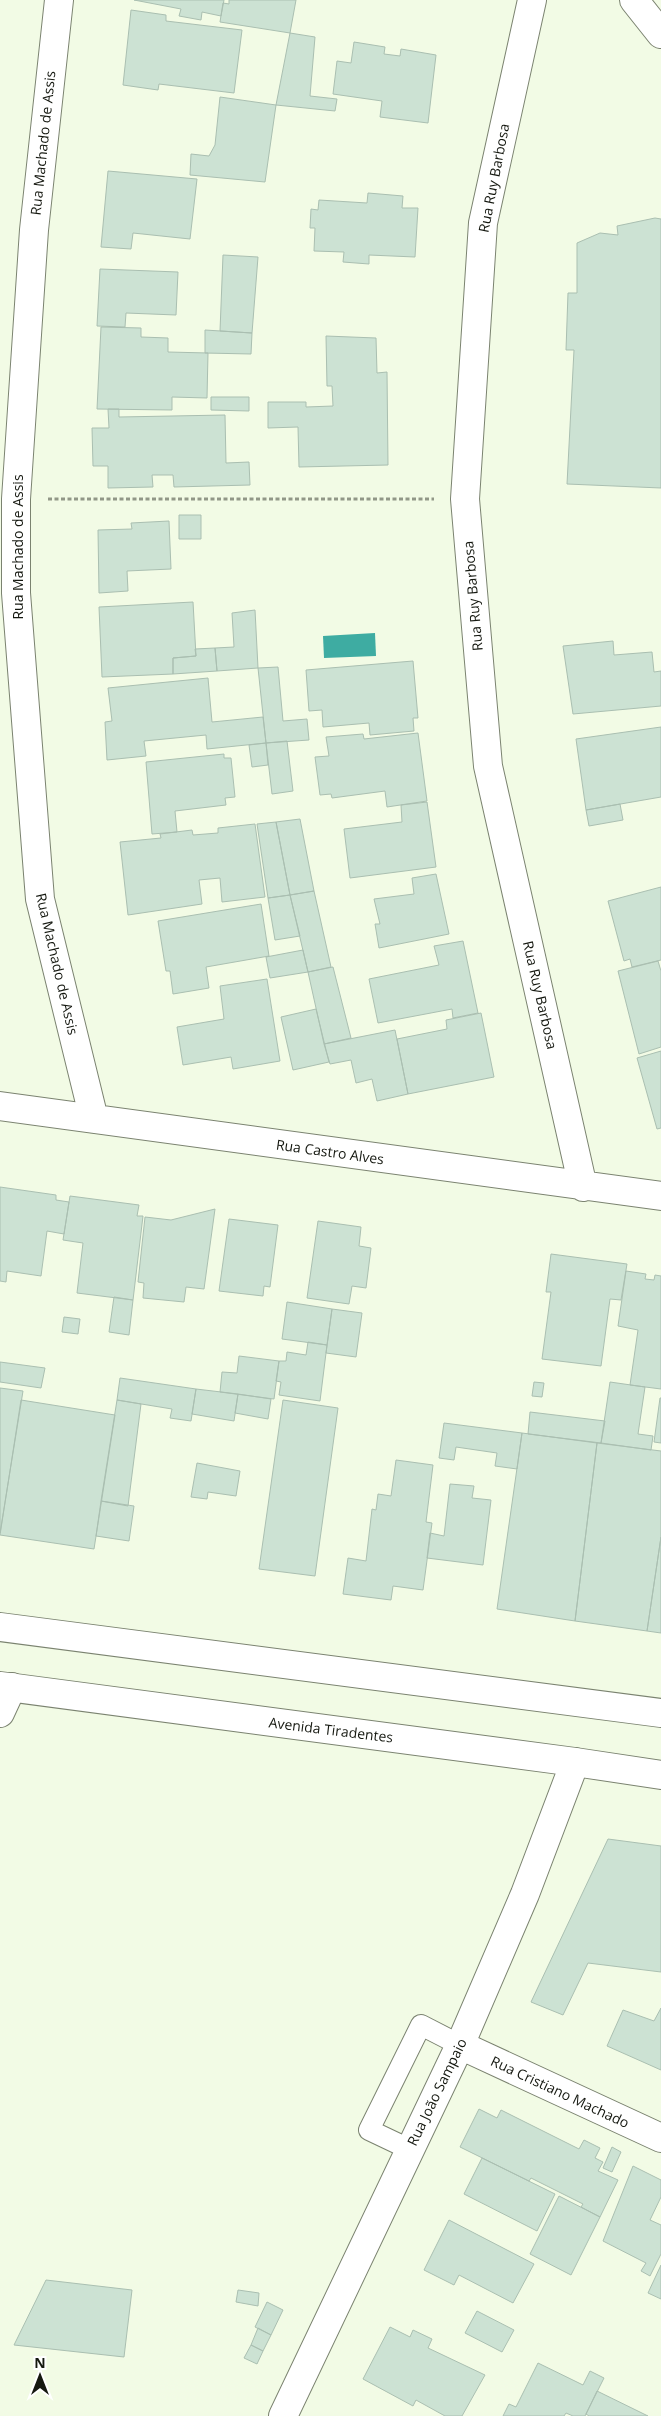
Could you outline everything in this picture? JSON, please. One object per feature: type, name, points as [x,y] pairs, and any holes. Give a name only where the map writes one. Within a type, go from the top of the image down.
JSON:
[{"type":"street","name":"Rua Machado de Assis","points":[[59,0],[34,230],[8,592],[40,899],[94,1119]]},
{"type":"street","name":"Rua Ruy Barbosa","points":[[532,0],[483,223],[465,499],[488,766],[583,1187]]},
{"type":"street","points":[[634,0],[661,34]]},
{"type":"street","name":"Rua Castro Alves","points":[[0,1106],[583,1187],[661,1196]]},
{"type":"street","points":[[0,1627],[661,1713]]},
{"type":"street","points":[[0,1713],[6,1687]]},
{"type":"street","name":"Avenida Tiradentes","points":[[6,1687],[661,1775]]},
{"type":"street","points":[[575,1762],[626,1755],[661,1760]]},
{"type":"street","name":"Rua João Sampaio","points":[[283,2416],[460,2045],[525,1894],[575,1762]]},
{"type":"street","name":"Rua Cristiano Machado","points":[[460,2045],[661,2138]]},
{"type":"lane","points":[[409,2149],[369,2130],[420,2025],[460,2045]]},
{"type":"path","points":[[16,499],[465,499]]},
{"type":"water","points":[[375,633],[376,656],[324,658],[323,636]]},
{"type":"building","points":[[134,0],[224,0],[221,16],[202,12],[201,20],[179,16],[181,9]]},
{"type":"building","points":[[229,0],[296,0],[290,33],[220,22],[223,3],[229,4]]},
{"type":"building","points":[[131,10],[166,15],[166,21],[242,30],[234,93],[159,84],[158,90],[123,85]]},
{"type":"building","points":[[290,33],[315,37],[310,96],[337,99],[335,111],[276,105]]},
{"type":"building","points":[[354,42],[385,47],[384,54],[400,56],[401,49],[436,55],[428,123],[380,117],[382,101],[333,94],[337,61],[351,63]]},
{"type":"building","points":[[220,97],[276,105],[265,182],[190,175],[191,154],[209,156],[215,145]]},
{"type":"building","points":[[108,171],[197,179],[190,239],[133,233],[131,249],[101,247]]},
{"type":"building","points":[[368,193],[403,196],[402,208],[418,208],[415,257],[369,255],[369,264],[343,262],[344,252],[314,251],[315,228],[310,228],[311,209],[318,210],[319,200],[367,203]]},
{"type":"building","points":[[655,218],[661,219],[661,488],[567,484],[574,350],[566,350],[568,293],[577,293],[577,243],[600,233],[618,235],[617,226]]},
{"type":"building","points":[[223,255],[258,257],[252,333],[220,331]]},
{"type":"building","points":[[100,269],[178,272],[176,315],[126,313],[125,327],[97,326]]},
{"type":"building","points":[[101,327],[141,328],[141,337],[168,338],[168,352],[208,353],[207,398],[172,397],[172,410],[97,409]]},
{"type":"building","points":[[205,330],[252,333],[251,354],[205,353]]},
{"type":"building","points":[[326,336],[376,338],[377,373],[387,372],[388,465],[299,467],[298,427],[268,428],[268,402],[306,402],[306,407],[333,406],[332,386],[327,386]]},
{"type":"building","points":[[211,397],[249,397],[249,411],[211,410]]},
{"type":"building","points":[[108,409],[119,409],[119,417],[225,415],[226,463],[249,462],[250,485],[174,487],[173,475],[152,475],[153,487],[108,488],[108,466],[93,466],[92,428],[109,428]]},
{"type":"building","points":[[179,515],[201,515],[201,539],[179,539]]},
{"type":"building","points":[[169,521],[171,569],[127,571],[128,591],[99,593],[98,530],[132,529],[131,523]]},
{"type":"building","points":[[193,602],[196,656],[173,658],[173,674],[102,677],[99,607]]},
{"type":"building","points":[[255,610],[258,668],[217,671],[215,648],[234,647],[232,613]]},
{"type":"building","points":[[613,641],[614,655],[652,652],[654,672],[661,671],[661,706],[573,714],[563,646]]},
{"type":"building","points":[[215,648],[217,671],[173,674],[173,658],[196,656],[195,649]]},
{"type":"building","points":[[413,661],[418,718],[413,718],[414,731],[370,735],[369,723],[323,727],[322,710],[309,711],[306,670]]},
{"type":"building","points":[[278,667],[283,721],[307,719],[309,740],[266,743],[258,668]]},
{"type":"building","points":[[208,678],[212,722],[263,717],[266,743],[207,749],[206,735],[144,741],[146,756],[107,760],[105,722],[112,721],[108,688]]},
{"type":"building","points":[[661,727],[661,797],[586,810],[576,739]]},
{"type":"building","points":[[418,733],[427,801],[387,807],[385,791],[332,798],[331,794],[320,795],[315,757],[329,756],[326,737],[363,734],[364,739]]},
{"type":"building","points":[[287,741],[293,791],[272,794],[266,743]]},
{"type":"building","points":[[266,743],[268,765],[252,767],[249,745]]},
{"type":"building","points":[[224,754],[224,758],[231,758],[235,797],[225,798],[226,805],[175,811],[177,832],[152,834],[146,762]]},
{"type":"building","points":[[427,802],[436,867],[350,878],[344,829],[402,822],[401,805]]},
{"type":"building","points":[[620,804],[623,820],[589,826],[586,810]]},
{"type":"building","points":[[300,819],[314,891],[290,895],[276,822]]},
{"type":"building","points":[[276,822],[290,895],[268,898],[257,824]]},
{"type":"building","points":[[255,824],[265,897],[222,902],[220,878],[199,880],[202,904],[128,915],[120,842],[161,838],[160,834],[192,830],[193,835],[218,833],[218,828]]},
{"type":"building","points":[[436,874],[449,934],[379,948],[375,924],[380,924],[374,899],[414,894],[412,878]]},
{"type":"building","points":[[661,887],[661,960],[632,967],[630,959],[624,961],[608,901]]},
{"type":"building","points":[[314,891],[331,967],[308,972],[290,895]]},
{"type":"building","points":[[290,895],[300,936],[275,940],[268,898]]},
{"type":"building","points":[[261,904],[269,956],[206,967],[209,988],[173,994],[170,971],[166,971],[158,921]]},
{"type":"building","points":[[463,941],[478,1013],[453,1018],[452,1009],[378,1023],[369,979],[439,965],[434,946]]},
{"type":"building","points":[[303,950],[308,972],[270,978],[266,957]]},
{"type":"building","points":[[658,961],[661,971],[661,1047],[639,1054],[618,971]]},
{"type":"building","points":[[333,967],[351,1038],[324,1044],[308,972]]},
{"type":"building","points":[[267,979],[280,1061],[233,1069],[231,1057],[183,1065],[177,1027],[224,1019],[220,986]]},
{"type":"building","points":[[316,1009],[329,1062],[293,1070],[281,1017]]},
{"type":"building","points":[[481,1013],[494,1077],[408,1094],[397,1039],[447,1029],[446,1020]]},
{"type":"building","points":[[395,1030],[408,1094],[377,1101],[372,1079],[356,1083],[351,1060],[330,1064],[324,1044]]},
{"type":"building","points":[[661,1051],[661,1128],[657,1129],[637,1058]]},
{"type":"building","points":[[0,1187],[56,1195],[56,1200],[69,1202],[64,1234],[47,1231],[41,1276],[7,1271],[6,1282],[0,1281]]},
{"type":"building","points":[[70,1196],[139,1205],[137,1216],[143,1216],[133,1300],[77,1293],[83,1243],[63,1240]]},
{"type":"building","points":[[215,1209],[204,1289],[186,1287],[184,1302],[143,1298],[144,1283],[138,1282],[145,1217],[171,1220]]},
{"type":"building","points":[[229,1219],[278,1225],[270,1287],[264,1286],[263,1296],[219,1291]]},
{"type":"building","points":[[318,1221],[361,1227],[359,1246],[371,1248],[366,1288],[352,1286],[349,1304],[307,1298]]},
{"type":"building","points":[[551,1254],[627,1264],[621,1300],[610,1299],[601,1366],[542,1359],[551,1292],[546,1292]]},
{"type":"building","points":[[626,1271],[646,1274],[645,1279],[654,1280],[655,1275],[661,1276],[661,1389],[630,1385],[638,1330],[618,1326]]},
{"type":"building","points":[[114,1297],[133,1300],[129,1335],[109,1332]]},
{"type":"building","points":[[287,1302],[332,1309],[327,1345],[282,1339]]},
{"type":"building","points":[[332,1309],[362,1313],[356,1357],[326,1353]]},
{"type":"building","points":[[64,1317],[80,1319],[78,1334],[62,1332]]},
{"type":"building","points":[[308,1342],[327,1345],[320,1401],[279,1395],[281,1382],[276,1381],[279,1361],[286,1361],[287,1352],[306,1355]]},
{"type":"building","points":[[239,1356],[279,1361],[274,1399],[220,1392],[222,1372],[237,1373]]},
{"type":"building","points":[[0,1362],[45,1368],[41,1388],[0,1382]]},
{"type":"building","points":[[120,1378],[196,1389],[191,1421],[170,1418],[172,1409],[117,1400]]},
{"type":"building","points":[[534,1382],[544,1383],[542,1397],[532,1396]]},
{"type":"building","points":[[610,1382],[645,1387],[638,1434],[653,1436],[651,1450],[601,1443]]},
{"type":"building","points":[[0,1388],[23,1391],[0,1533]]},
{"type":"building","points":[[196,1389],[238,1394],[234,1421],[192,1414]]},
{"type":"building","points":[[238,1394],[271,1399],[268,1419],[235,1413]]},
{"type":"building","points":[[661,1398],[661,1443],[654,1442]]},
{"type":"building","points":[[21,1400],[115,1415],[94,1549],[0,1535]]},
{"type":"building","points":[[117,1400],[141,1404],[128,1506],[101,1501]]},
{"type":"building","points":[[283,1400],[338,1408],[315,1576],[259,1569]]},
{"type":"building","points":[[530,1412],[605,1421],[601,1443],[528,1434]]},
{"type":"building","points":[[444,1423],[522,1433],[517,1469],[495,1466],[497,1453],[456,1447],[454,1460],[439,1458]]},
{"type":"building","points":[[522,1433],[597,1443],[575,1621],[497,1609]]},
{"type":"building","points":[[597,1443],[661,1451],[661,1537],[647,1631],[575,1621]]},
{"type":"building","points":[[396,1460],[433,1465],[426,1522],[432,1523],[423,1590],[393,1586],[391,1600],[343,1594],[348,1558],[366,1561],[372,1509],[376,1510],[378,1494],[391,1496]]},
{"type":"building","points":[[197,1463],[240,1471],[236,1496],[208,1492],[207,1499],[191,1497]]},
{"type":"building","points":[[450,1484],[474,1486],[472,1498],[491,1500],[483,1565],[427,1558],[430,1533],[444,1536]]},
{"type":"building","points":[[101,1501],[134,1506],[129,1541],[96,1536]]},
{"type":"building","points":[[661,1537],[661,1633],[647,1631]]},
{"type":"building","points":[[608,1839],[661,1846],[661,1972],[588,1963],[563,2015],[531,2002]]},
{"type":"building","points":[[661,2008],[661,2070],[607,2046],[623,2010],[654,2021]]},
{"type":"building","points":[[479,2109],[497,2118],[501,2110],[579,2149],[584,2140],[600,2148],[595,2158],[603,2162],[598,2171],[618,2180],[600,2217],[581,2207],[583,2204],[531,2178],[529,2181],[460,2147]]},
{"type":"building","points":[[612,2147],[621,2152],[612,2172],[603,2168]]},
{"type":"building","points":[[482,2158],[555,2194],[537,2231],[464,2194]]},
{"type":"building","points":[[633,2166],[661,2180],[661,2197],[650,2220],[661,2225],[661,2254],[650,2276],[641,2271],[646,2263],[603,2241]]},
{"type":"building","points":[[559,2196],[600,2217],[571,2275],[530,2254]]},
{"type":"building","points":[[449,2220],[534,2264],[513,2303],[459,2275],[454,2285],[424,2270]]},
{"type":"building","points":[[661,2265],[661,2299],[648,2293]]},
{"type":"building","points":[[46,2280],[132,2290],[124,2357],[14,2345]]},
{"type":"building","points":[[238,2290],[259,2293],[258,2306],[236,2302]]},
{"type":"building","points":[[267,2302],[283,2310],[271,2335],[255,2327]]},
{"type":"building","points":[[477,2311],[514,2330],[502,2352],[465,2333]]},
{"type":"building","points":[[390,2327],[410,2337],[413,2330],[432,2339],[428,2348],[485,2375],[462,2416],[445,2416],[416,2400],[413,2406],[363,2379]]},
{"type":"building","points":[[258,2328],[271,2335],[263,2351],[251,2345]]},
{"type":"building","points":[[251,2345],[263,2351],[257,2364],[244,2358]]},
{"type":"building","points":[[538,2363],[583,2385],[590,2371],[604,2378],[585,2416],[573,2416],[566,2413],[564,2416],[503,2416],[509,2404],[516,2407]]},
{"type":"building","points":[[597,2391],[648,2416],[589,2416],[586,2414]]}]
